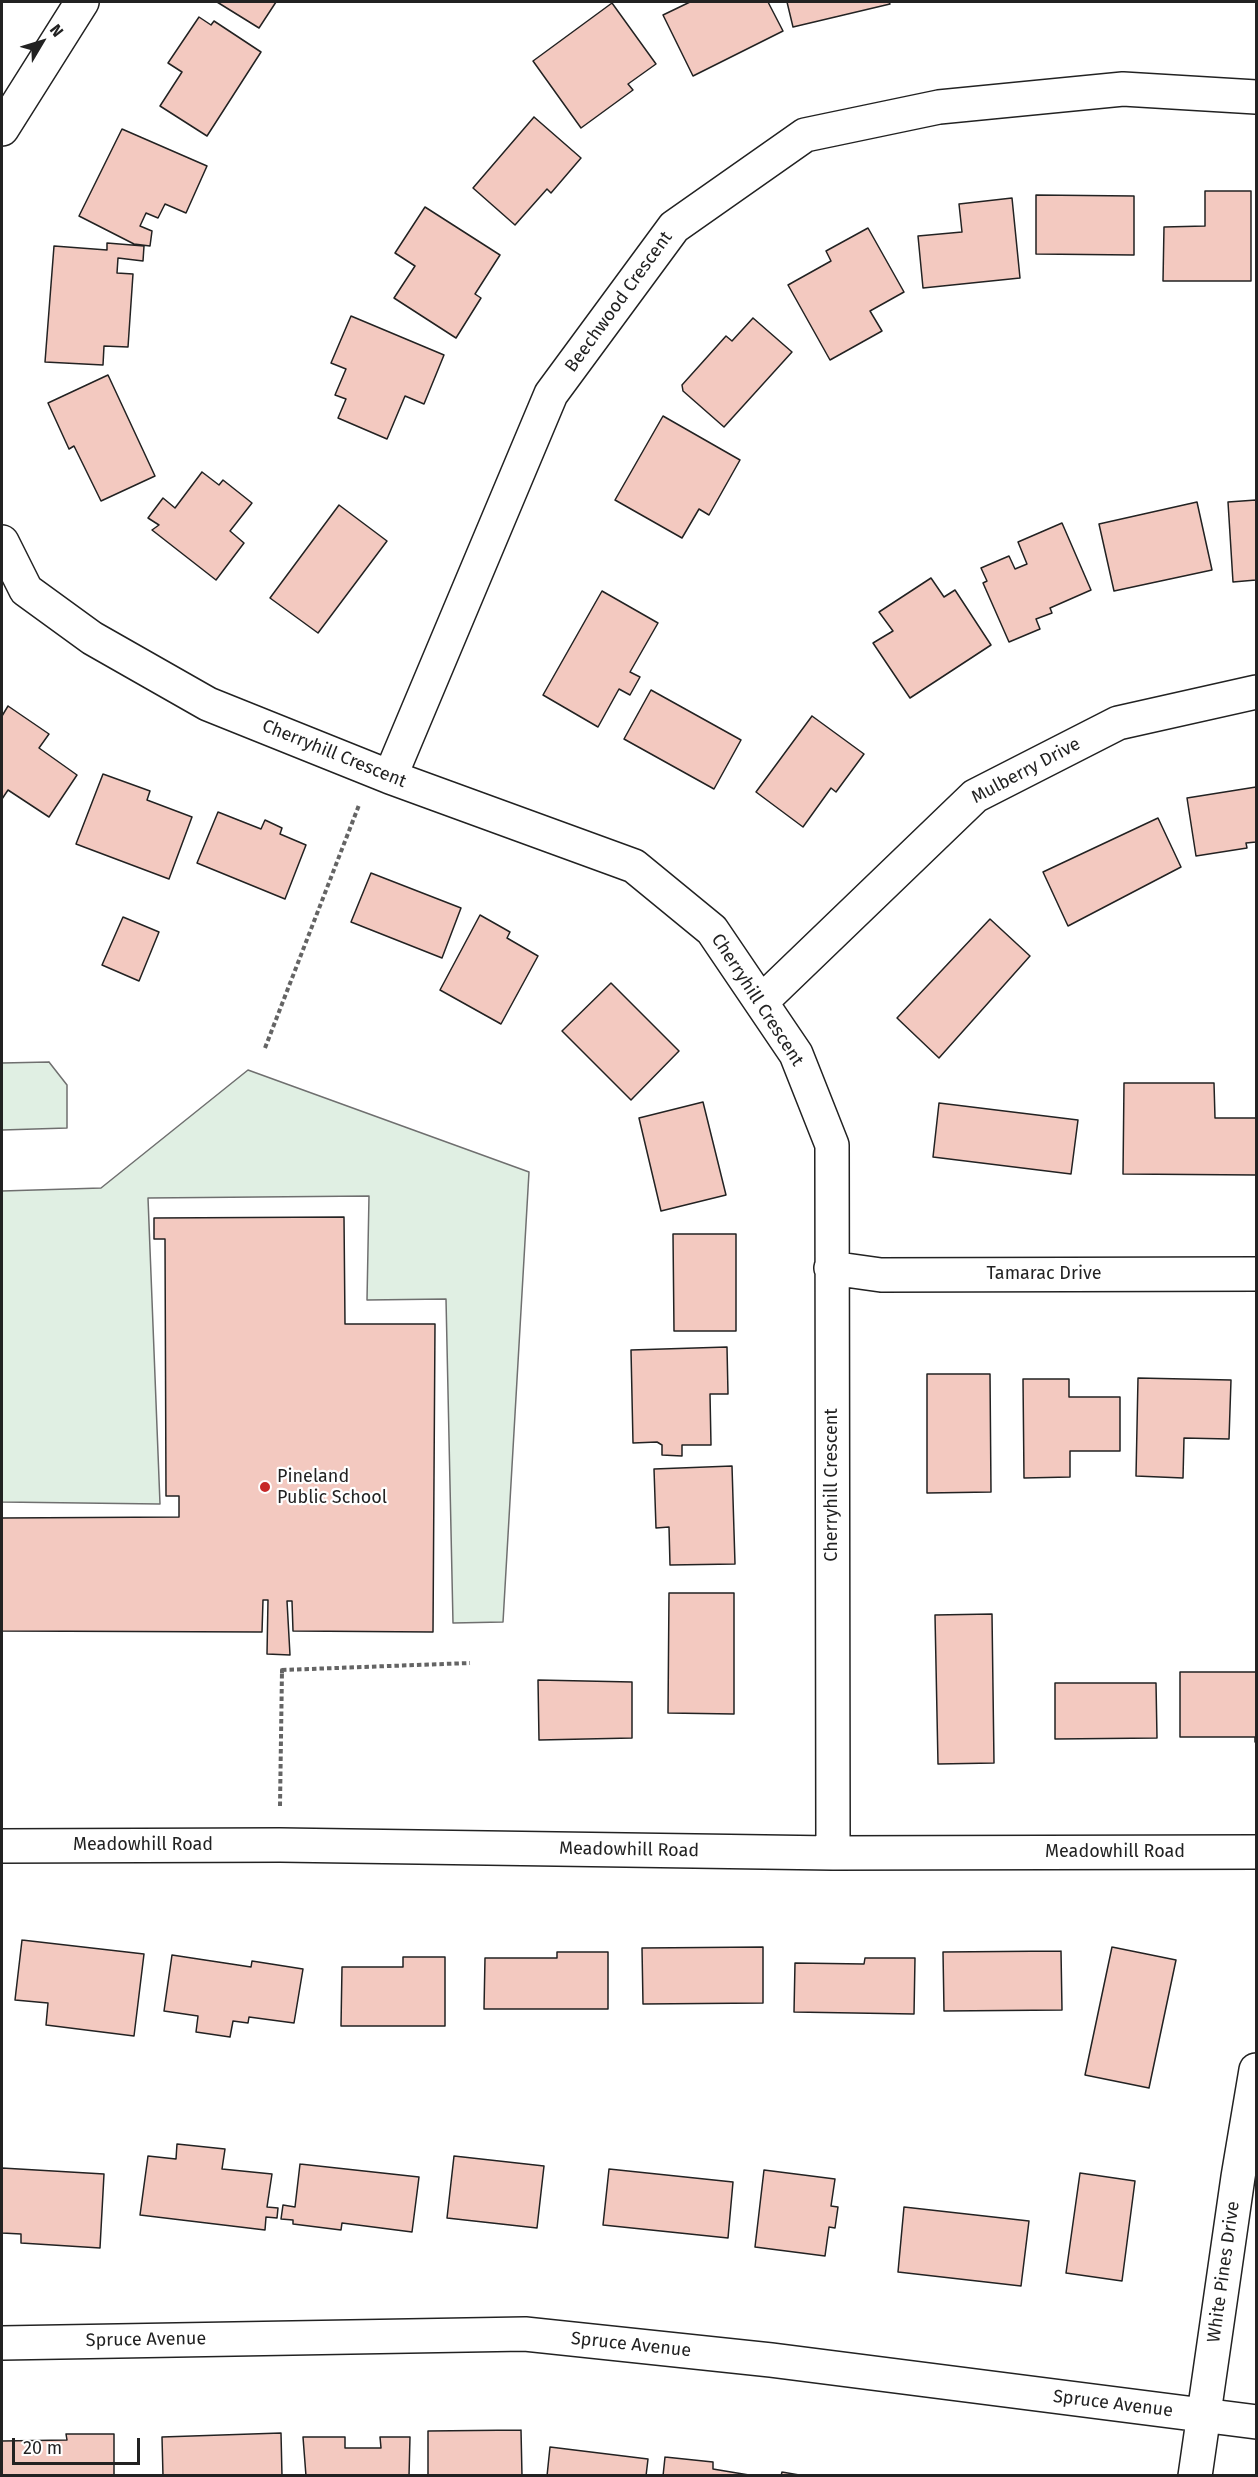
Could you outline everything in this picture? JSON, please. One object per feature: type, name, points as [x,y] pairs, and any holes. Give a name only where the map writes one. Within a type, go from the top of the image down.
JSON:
[{"type":"street","points":[[2,129],[82,2]]},
{"type":"street","name":"Beechwood Crescent","points":[[382,773],[551,394],[674,227],[805,135],[939,107],[1123,89],[1257,97]]},
{"type":"street","name":"Cherryhill Crescent","points":[[2,543],[26,590],[92,638],[208,704],[382,773],[634,866],[712,930],[796,1054],[832,1145],[833,1853]]},
{"type":"street","name":"Mulberry Drive","points":[[761,1002],[975,796],[1118,723],[1257,692]]},
{"type":"street","name":"Tamarac Drive","points":[[831,1268],[880,1275],[1257,1274]]},
{"type":"street","name":"Meadowhill Road","points":[[2,1846],[280,1845],[833,1853],[1257,1852]]},
{"type":"street","name":"White Pines Drive","points":[[1195,2475],[1238,2177],[1257,2070]]},
{"type":"street","name":"Spruce Avenue","points":[[2,2343],[525,2334],[782,2362],[1257,2422]]},
{"type":"path","points":[[266,1048],[382,773]]},
{"type":"path","points":[[280,1845],[282,1672],[470,1663]]},
{"type":"green space","points":[[49,1062],[67,1085],[67,1128],[2,1130],[2,1063]]},
{"type":"green space","points":[[248,1070],[529,1172],[503,1622],[453,1623],[446,1299],[367,1300],[369,1196],[148,1198],[160,1504],[2,1502],[2,1191],[101,1188]]},
{"type":"building","points":[[217,2],[276,2],[259,28]]},
{"type":"building","points":[[690,2],[768,2],[783,31],[693,76],[663,15]]},
{"type":"building","points":[[787,2],[889,2],[890,4],[793,27]]},
{"type":"building","points":[[612,3],[656,64],[628,84],[633,90],[581,128],[533,61]]},
{"type":"building","points":[[199,17],[211,25],[214,21],[261,52],[207,136],[160,106],[182,72],[168,63]]},
{"type":"building","points":[[534,117],[581,158],[551,193],[547,189],[515,225],[473,188]]},
{"type":"building","points":[[122,129],[207,166],[186,213],[165,204],[158,218],[146,213],[140,226],[152,231],[150,246],[134,244],[79,216]]},
{"type":"building","points":[[1205,191],[1251,191],[1251,281],[1163,281],[1164,227],[1205,226]]},
{"type":"building","points":[[1036,195],[1134,196],[1134,255],[1036,254]]},
{"type":"building","points":[[1012,198],[1020,278],[923,288],[918,236],[962,232],[959,204]]},
{"type":"building","points":[[425,207],[500,255],[475,294],[481,298],[456,338],[394,298],[415,266],[395,253]]},
{"type":"building","points":[[868,228],[904,292],[870,311],[882,331],[830,360],[788,285],[831,261],[826,251]]},
{"type":"building","points":[[107,243],[144,246],[143,261],[118,258],[117,273],[133,274],[128,347],[104,346],[103,365],[45,362],[54,246],[107,250]]},
{"type":"building","points":[[351,316],[444,355],[424,404],[405,396],[387,439],[338,418],[346,399],[335,395],[346,369],[331,363]]},
{"type":"building","points":[[753,318],[792,352],[724,427],[683,391],[682,385],[726,336],[732,341]]},
{"type":"building","points":[[108,375],[155,476],[101,501],[74,446],[69,449],[48,403]]},
{"type":"building","points":[[663,416],[740,460],[709,515],[699,509],[682,538],[615,500]]},
{"type":"building","points":[[202,472],[219,485],[223,480],[252,503],[230,531],[244,543],[216,580],[152,530],[159,525],[148,518],[163,498],[175,508]]},
{"type":"building","points":[[1256,500],[1256,580],[1233,582],[1228,502]]},
{"type":"building","points":[[1197,502],[1212,570],[1114,591],[1099,524]]},
{"type":"building","points":[[339,505],[387,541],[318,633],[270,598]]},
{"type":"building","points":[[1062,523],[1091,590],[1050,608],[1052,613],[1036,619],[1040,629],[1009,642],[983,583],[987,581],[981,568],[1009,556],[1015,569],[1027,564],[1018,542]]},
{"type":"building","points":[[931,578],[944,597],[955,590],[991,645],[910,698],[873,643],[893,631],[879,612]]},
{"type":"building","points":[[602,591],[658,623],[630,672],[640,677],[630,695],[619,689],[598,727],[543,695]]},
{"type":"building","points":[[651,690],[741,740],[714,789],[624,739]]},
{"type":"building","points":[[8,706],[49,734],[39,748],[77,775],[49,817],[8,790],[2,799],[2,716]]},
{"type":"building","points":[[812,716],[864,754],[836,792],[831,788],[803,827],[756,792]]},
{"type":"building","points":[[103,774],[150,791],[147,800],[192,817],[169,879],[76,844]]},
{"type":"building","points":[[1256,787],[1256,842],[1246,843],[1247,848],[1196,856],[1187,798]]},
{"type":"building","points":[[218,812],[261,829],[265,820],[282,828],[280,834],[306,845],[285,899],[197,863]]},
{"type":"building","points":[[1158,818],[1181,867],[1068,926],[1043,872]]},
{"type":"building","points":[[371,873],[461,908],[442,958],[351,922]]},
{"type":"building","points":[[480,915],[510,932],[507,938],[538,956],[501,1024],[440,990]]},
{"type":"building","points":[[123,917],[159,932],[139,981],[102,965]]},
{"type":"building","points":[[990,919],[1030,956],[939,1058],[897,1018]]},
{"type":"building","points":[[611,983],[679,1051],[631,1100],[562,1031]]},
{"type":"building","points":[[1124,1083],[1214,1083],[1215,1118],[1256,1118],[1256,1175],[1123,1174]]},
{"type":"building","points":[[703,1102],[726,1195],[661,1211],[639,1118]]},
{"type":"building","points":[[939,1103],[1078,1120],[1071,1174],[933,1157]]},
{"type":"building","points":[[344,1217],[345,1324],[435,1324],[433,1632],[293,1631],[292,1601],[287,1601],[290,1655],[267,1654],[268,1600],[263,1600],[262,1632],[2,1631],[2,1518],[179,1517],[179,1496],[166,1496],[165,1239],[154,1239],[154,1218]]},
{"type":"building","points":[[673,1234],[736,1234],[736,1331],[674,1331]]},
{"type":"building","points":[[727,1347],[728,1394],[710,1394],[711,1445],[682,1445],[682,1456],[662,1455],[662,1445],[657,1442],[633,1443],[631,1350]]},
{"type":"building","points":[[927,1374],[990,1374],[991,1492],[927,1493]]},
{"type":"building","points":[[1138,1378],[1231,1380],[1229,1439],[1184,1438],[1183,1478],[1136,1476]]},
{"type":"building","points":[[1023,1379],[1069,1379],[1069,1397],[1120,1397],[1120,1451],[1070,1451],[1070,1477],[1024,1478]]},
{"type":"building","points":[[732,1466],[735,1564],[670,1565],[669,1527],[656,1528],[654,1469]]},
{"type":"building","points":[[669,1593],[734,1593],[734,1714],[668,1713]]},
{"type":"building","points":[[992,1614],[994,1763],[938,1764],[935,1615]]},
{"type":"building","points":[[1180,1672],[1256,1672],[1256,1742],[1255,1737],[1180,1737]]},
{"type":"building","points":[[538,1680],[632,1682],[632,1738],[539,1740]]},
{"type":"building","points":[[1055,1683],[1156,1683],[1157,1738],[1055,1739]]},
{"type":"building","points":[[22,1940],[144,1954],[134,2036],[46,2025],[48,2003],[15,2000]]},
{"type":"building","points":[[763,1947],[763,2003],[643,2004],[642,1948]]},
{"type":"building","points":[[1112,1947],[1176,1960],[1149,2088],[1085,2075]]},
{"type":"building","points":[[1061,1951],[1062,2010],[944,2011],[943,1952]]},
{"type":"building","points":[[557,1952],[608,1952],[608,2009],[484,2009],[485,1958],[557,1958]]},
{"type":"building","points":[[172,1955],[251,1967],[252,1961],[303,1969],[294,2023],[249,2017],[248,2023],[233,2021],[230,2037],[196,2032],[198,2016],[164,2011]]},
{"type":"building","points":[[403,1957],[445,1957],[445,2026],[341,2026],[342,1967],[403,1967]]},
{"type":"building","points":[[865,1958],[915,1958],[914,2014],[794,2012],[795,1963],[864,1964]]},
{"type":"building","points":[[177,2144],[225,2149],[222,2169],[272,2174],[267,2207],[278,2208],[277,2218],[266,2217],[265,2230],[140,2215],[148,2156],[176,2159]]},
{"type":"building","points":[[454,2156],[544,2166],[537,2228],[447,2218]]},
{"type":"building","points":[[300,2164],[419,2177],[412,2232],[342,2223],[341,2230],[293,2224],[293,2220],[281,2219],[283,2205],[295,2207]]},
{"type":"building","points":[[2,2168],[104,2174],[100,2248],[21,2243],[21,2234],[2,2233]]},
{"type":"building","points":[[609,2169],[733,2182],[728,2238],[603,2225]]},
{"type":"building","points":[[764,2170],[835,2179],[831,2206],[838,2207],[835,2228],[829,2227],[825,2256],[755,2247]]},
{"type":"building","points":[[1080,2173],[1135,2181],[1122,2281],[1066,2273]]},
{"type":"building","points":[[904,2207],[1029,2221],[1021,2286],[898,2272]]},
{"type":"building","points":[[521,2430],[522,2476],[428,2476],[428,2431]]},
{"type":"building","points":[[281,2433],[282,2476],[163,2476],[162,2437]]},
{"type":"building","points":[[66,2434],[114,2434],[114,2476],[2,2476],[2,2441],[67,2440]]},
{"type":"building","points":[[303,2437],[345,2437],[345,2448],[381,2448],[380,2437],[410,2437],[409,2476],[306,2476]]},
{"type":"building","points":[[550,2447],[648,2459],[646,2476],[547,2476]]},
{"type":"building","points":[[665,2457],[713,2462],[713,2469],[755,2476],[663,2476]]},
{"type":"building","points":[[782,2472],[805,2476],[781,2476]]},
{"type":"place","name":"Pineland Public School","points":[[265,1487]]}]
